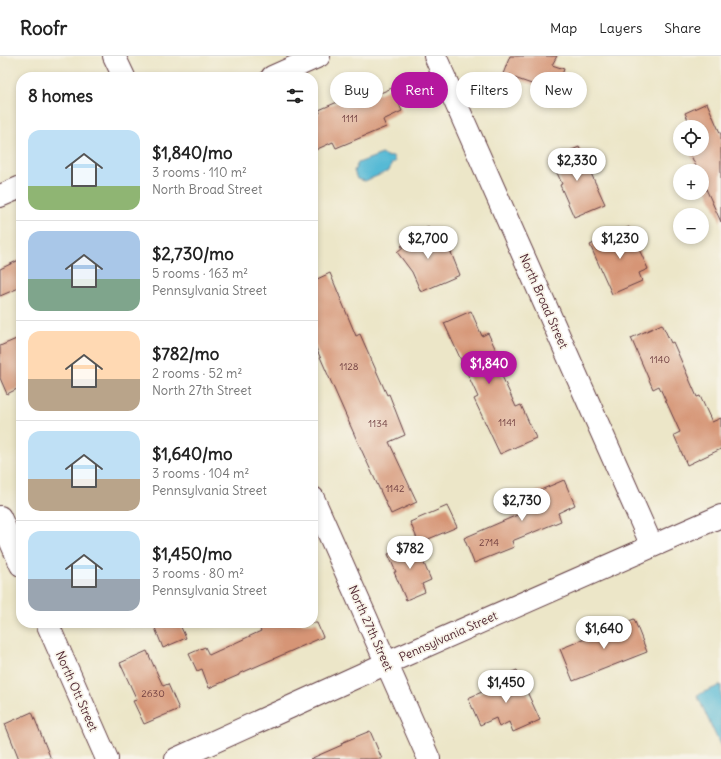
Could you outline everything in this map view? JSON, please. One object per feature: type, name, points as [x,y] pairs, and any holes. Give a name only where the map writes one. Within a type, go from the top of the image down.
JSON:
[{"type":"street","points":[[114,56],[122,72]]},
{"type":"street","points":[[283,72],[319,56]]},
{"type":"street","name":"North Broad Street","points":[[435,56],[652,546]]},
{"type":"street","points":[[0,196],[16,189]]},
{"type":"street","name":"North 27th Street","points":[[318,509],[429,759]]},
{"type":"street","name":"Pennsylvania Street","points":[[176,759],[721,516]]},
{"type":"street","points":[[0,517],[16,554]]},
{"type":"street","name":"North Ott Street","points":[[49,628],[107,759]]},
{"type":"water","points":[[382,154],[389,157],[393,156],[395,162],[392,163],[389,171],[365,181],[357,179],[354,171],[358,163]]},
{"type":"water","points":[[721,685],[721,747],[697,695]]},
{"type":"building","points":[[510,56],[557,56],[552,65],[564,69],[563,72],[530,72],[530,83],[522,81],[522,72],[504,72]]},
{"type":"building","points":[[391,88],[391,108],[401,108],[402,111],[383,120],[386,127],[336,148],[333,142],[318,149],[319,110],[330,105],[330,108],[383,108],[383,92]]},
{"type":"building","points":[[707,103],[721,135],[721,222],[709,195],[709,164],[695,164],[691,156],[709,156],[709,120],[688,120],[685,113]]},
{"type":"building","points":[[579,147],[605,204],[574,217],[560,185],[562,184],[551,159]]},
{"type":"building","points":[[428,227],[446,251],[450,250],[460,275],[421,292],[412,272],[397,252],[403,247],[401,246]]},
{"type":"building","points":[[629,227],[648,269],[639,273],[642,281],[612,294],[590,245]]},
{"type":"building","points":[[16,261],[16,289],[0,296],[0,269]]},
{"type":"building","points":[[330,273],[356,336],[360,334],[387,395],[389,394],[405,435],[389,442],[417,502],[391,514],[318,352],[318,279]]},
{"type":"building","points":[[471,311],[482,336],[488,333],[502,363],[497,365],[516,407],[521,405],[536,438],[500,454],[474,399],[478,397],[444,323]]},
{"type":"building","points":[[662,324],[671,343],[673,342],[697,397],[700,396],[712,422],[721,418],[721,449],[687,465],[674,435],[680,432],[659,386],[653,389],[631,338]]},
{"type":"building","points":[[16,339],[16,390],[7,394],[0,378],[0,346]]},
{"type":"building","points":[[564,480],[575,505],[558,513],[561,521],[512,541],[514,547],[474,563],[464,538],[522,513],[517,500]]},
{"type":"building","points":[[447,506],[457,527],[419,543],[410,522]]},
{"type":"building","points":[[415,542],[431,580],[422,584],[425,592],[406,600],[388,554]]},
{"type":"building","points":[[634,619],[647,652],[573,681],[560,649]]},
{"type":"building","points":[[318,625],[323,637],[209,688],[202,669],[197,671],[189,654],[205,647],[209,655],[261,631],[260,628],[318,628]]},
{"type":"building","points":[[155,628],[181,628],[186,638],[163,648]]},
{"type":"building","points":[[147,651],[163,686],[168,684],[179,709],[144,724],[133,701],[137,700],[120,663]]},
{"type":"building","points":[[517,670],[540,720],[513,732],[509,722],[499,727],[496,718],[480,725],[468,698],[503,683],[500,677]]},
{"type":"building","points":[[32,712],[51,759],[19,759],[5,724]]},
{"type":"building","points":[[370,731],[382,759],[310,759],[342,745],[341,743]]}]
